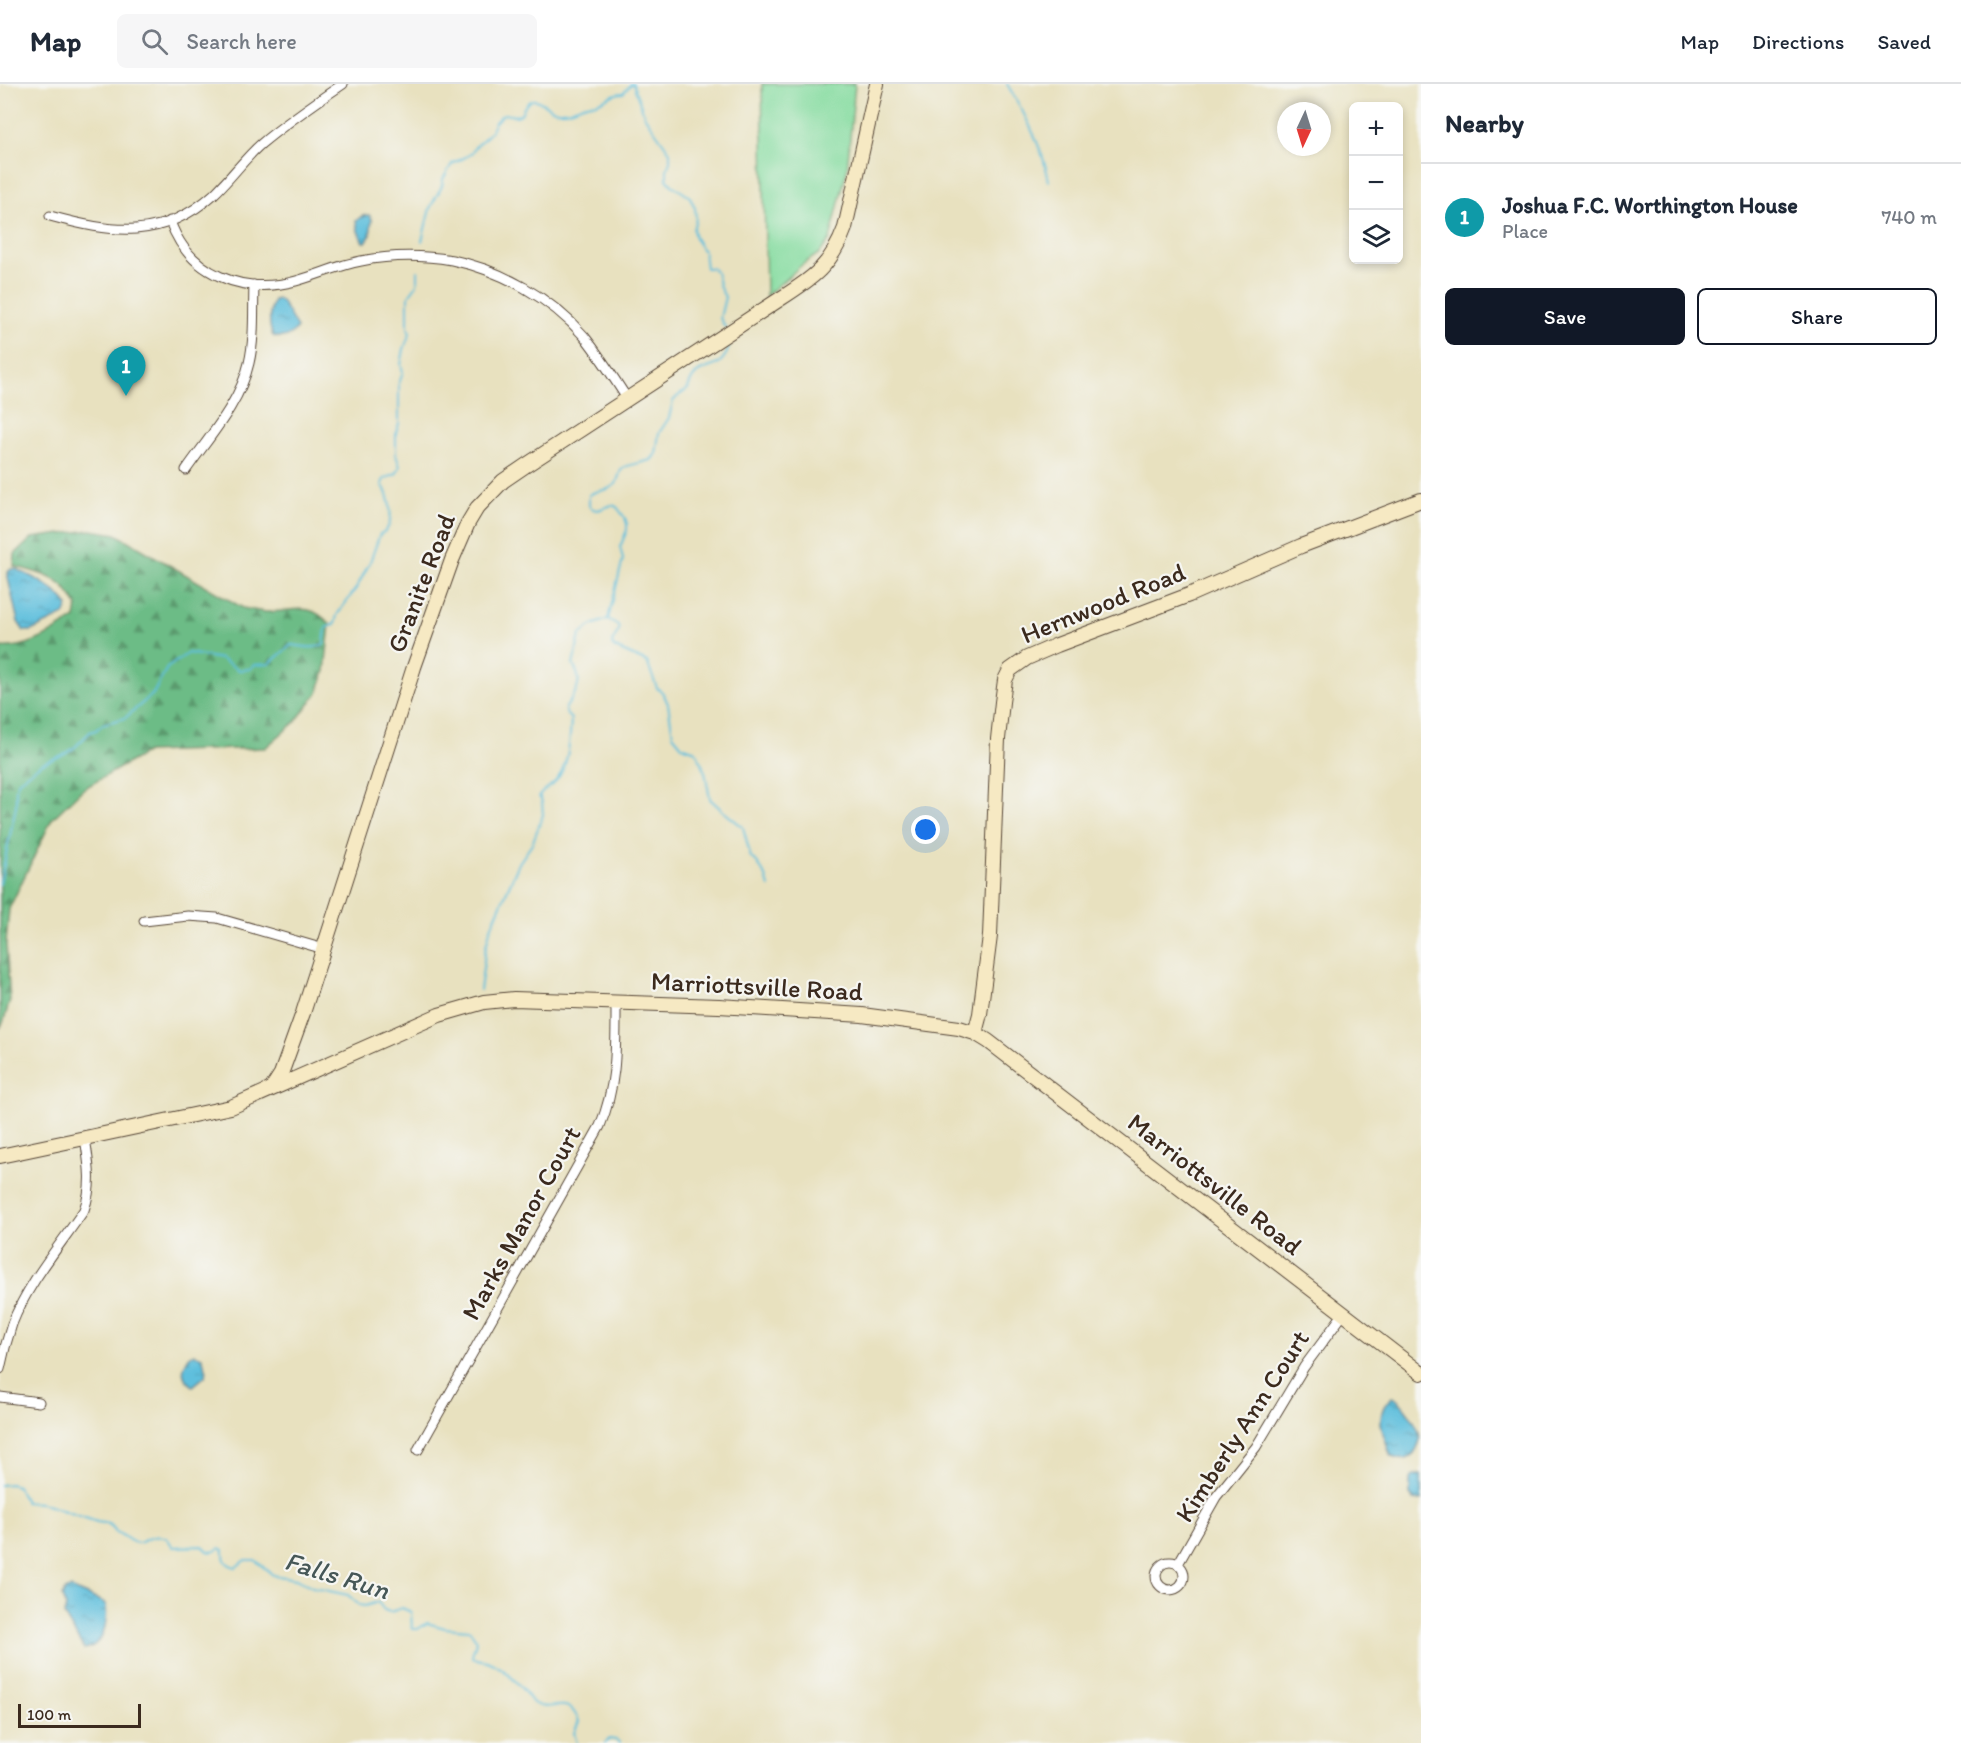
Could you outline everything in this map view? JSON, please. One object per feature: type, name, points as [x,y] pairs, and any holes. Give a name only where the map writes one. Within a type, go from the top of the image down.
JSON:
[{"type":"street","points":[[50,216],[96,228],[116,230],[151,227],[170,221],[201,204],[215,193],[262,144],[343,84]]},
{"type":"street","name":"Granite Road","points":[[272,1088],[284,1066],[324,949],[433,611],[468,523],[477,508],[503,481],[805,283],[830,259],[838,246],[849,212],[877,84]]},
{"type":"street","points":[[170,221],[180,244],[199,263],[225,279],[254,285],[286,283],[340,266],[386,257],[432,258],[477,267],[527,290],[565,318],[597,352],[628,400]]},
{"type":"street","points":[[186,470],[231,406],[246,374],[253,341],[254,285]]},
{"type":"street","name":"Hernwood Road","points":[[975,1033],[982,1004],[990,936],[998,741],[1005,681],[1010,670],[1027,658],[1057,645],[1189,595],[1301,546],[1421,500]]},
{"type":"street","points":[[144,921],[188,915],[217,918],[324,949]]},
{"type":"street","name":"Marriottsville Road","points":[[0,1156],[231,1107],[439,1015],[473,1004],[504,999],[719,1006],[862,1015],[938,1024],[975,1033],[1028,1070],[1421,1373]]},
{"type":"street","name":"Marks Manor Court","points":[[418,1450],[600,1126],[613,1087],[616,1004]]},
{"type":"street","points":[[0,1369],[5,1346],[20,1307],[37,1276],[84,1209],[89,1197],[90,1170],[85,1138]]},
{"type":"street","name":"Kimberly Ann Court","points":[[1178,1564],[1210,1506],[1250,1456],[1304,1367],[1344,1313]]},
{"type":"street","points":[[0,1397],[39,1402]]},
{"type":"green space","points":[[762,84],[855,84],[847,170],[830,239],[820,253],[803,264],[766,296]]},
{"type":"green space","points":[[91,530],[116,534],[243,608],[264,612],[300,609],[314,612],[330,624],[325,671],[318,693],[295,722],[265,748],[147,752],[83,789],[52,819],[9,909],[6,944],[10,1001],[0,1028],[0,647],[20,646],[49,634],[75,618],[77,606],[65,588],[51,578],[14,566],[15,554],[32,538]]},
{"type":"water","points":[[369,215],[372,219],[370,236],[366,242],[363,242],[356,221],[362,216]]},
{"type":"water","points":[[278,299],[297,328],[283,337],[273,336],[270,327],[271,308],[274,300]]},
{"type":"water","points":[[16,569],[45,584],[57,594],[68,606],[64,615],[31,631],[24,631],[18,622],[8,578],[8,572]]},
{"type":"water","points":[[195,1354],[202,1357],[207,1371],[205,1376],[193,1386],[183,1372],[190,1355]]},
{"type":"water","points":[[1392,1397],[1409,1414],[1419,1432],[1419,1444],[1416,1451],[1405,1459],[1391,1456],[1381,1425],[1382,1410]]},
{"type":"water","points":[[1414,1475],[1421,1475],[1421,1501],[1414,1500],[1410,1495],[1410,1479]]},
{"type":"water","points":[[70,1588],[106,1605],[103,1632],[91,1647],[84,1649],[64,1615],[66,1607],[62,1597],[65,1590]]},
{"type":"waterway","points":[[422,241],[430,208],[452,164],[471,154],[490,133],[501,116],[521,114],[525,105],[534,100],[554,110],[567,111],[623,93],[631,84]]},
{"type":"waterway","points":[[633,84],[645,117],[670,152],[667,179],[690,197],[695,208],[696,218],[693,230],[695,238],[704,252],[706,268],[712,268],[717,273],[719,286],[725,297],[720,318],[725,327]]},
{"type":"waterway","points":[[1007,84],[1032,131],[1049,181]]},
{"type":"waterway","points":[[0,884],[19,780],[41,764],[65,754],[103,724],[125,718],[153,694],[167,668],[188,653],[221,659],[239,670],[250,669],[254,665],[269,664],[291,645],[312,647],[324,644],[326,628],[335,624],[337,615],[357,587],[370,562],[380,534],[389,525],[389,503],[382,484],[384,479],[396,474],[400,467],[396,455],[399,384],[403,372],[401,365],[404,349],[410,333],[408,297],[416,286],[418,271]]},
{"type":"waterway","points":[[480,990],[490,930],[519,863],[532,844],[543,815],[539,796],[559,777],[566,761],[571,719],[565,709],[577,688],[577,671],[573,665],[580,635],[590,626],[608,619],[623,559],[620,547],[627,530],[625,518],[617,507],[612,505],[598,510],[593,509],[589,506],[589,495],[616,484],[621,470],[627,466],[651,460],[656,454],[659,433],[669,418],[673,401],[688,389],[695,375],[721,361],[727,352],[730,338]]},
{"type":"waterway","points":[[608,619],[618,625],[619,630],[612,645],[647,662],[657,688],[663,693],[668,704],[673,735],[682,746],[696,751],[705,772],[710,799],[743,827],[751,858],[757,862],[769,887]]},
{"type":"waterway","name":"Falls Run","points":[[0,1485],[17,1486],[25,1502],[41,1503],[108,1524],[116,1532],[135,1543],[159,1537],[167,1538],[173,1547],[203,1546],[213,1552],[220,1548],[224,1550],[226,1562],[236,1567],[245,1560],[255,1560],[273,1575],[296,1579],[315,1588],[348,1595],[359,1605],[365,1606],[378,1602],[384,1610],[390,1612],[402,1608],[411,1612],[412,1629],[418,1629],[427,1623],[445,1628],[469,1630],[476,1641],[472,1657],[490,1662],[502,1669],[533,1703],[546,1707],[564,1706],[574,1712],[579,1721],[574,1733],[577,1743]]},
{"type":"waterway","name":"Falls Run","points":[[605,1743],[609,1739],[620,1743]]},
{"type":"place","name":"Joshua F.C. Worthington House","points":[[126,396]]}]
